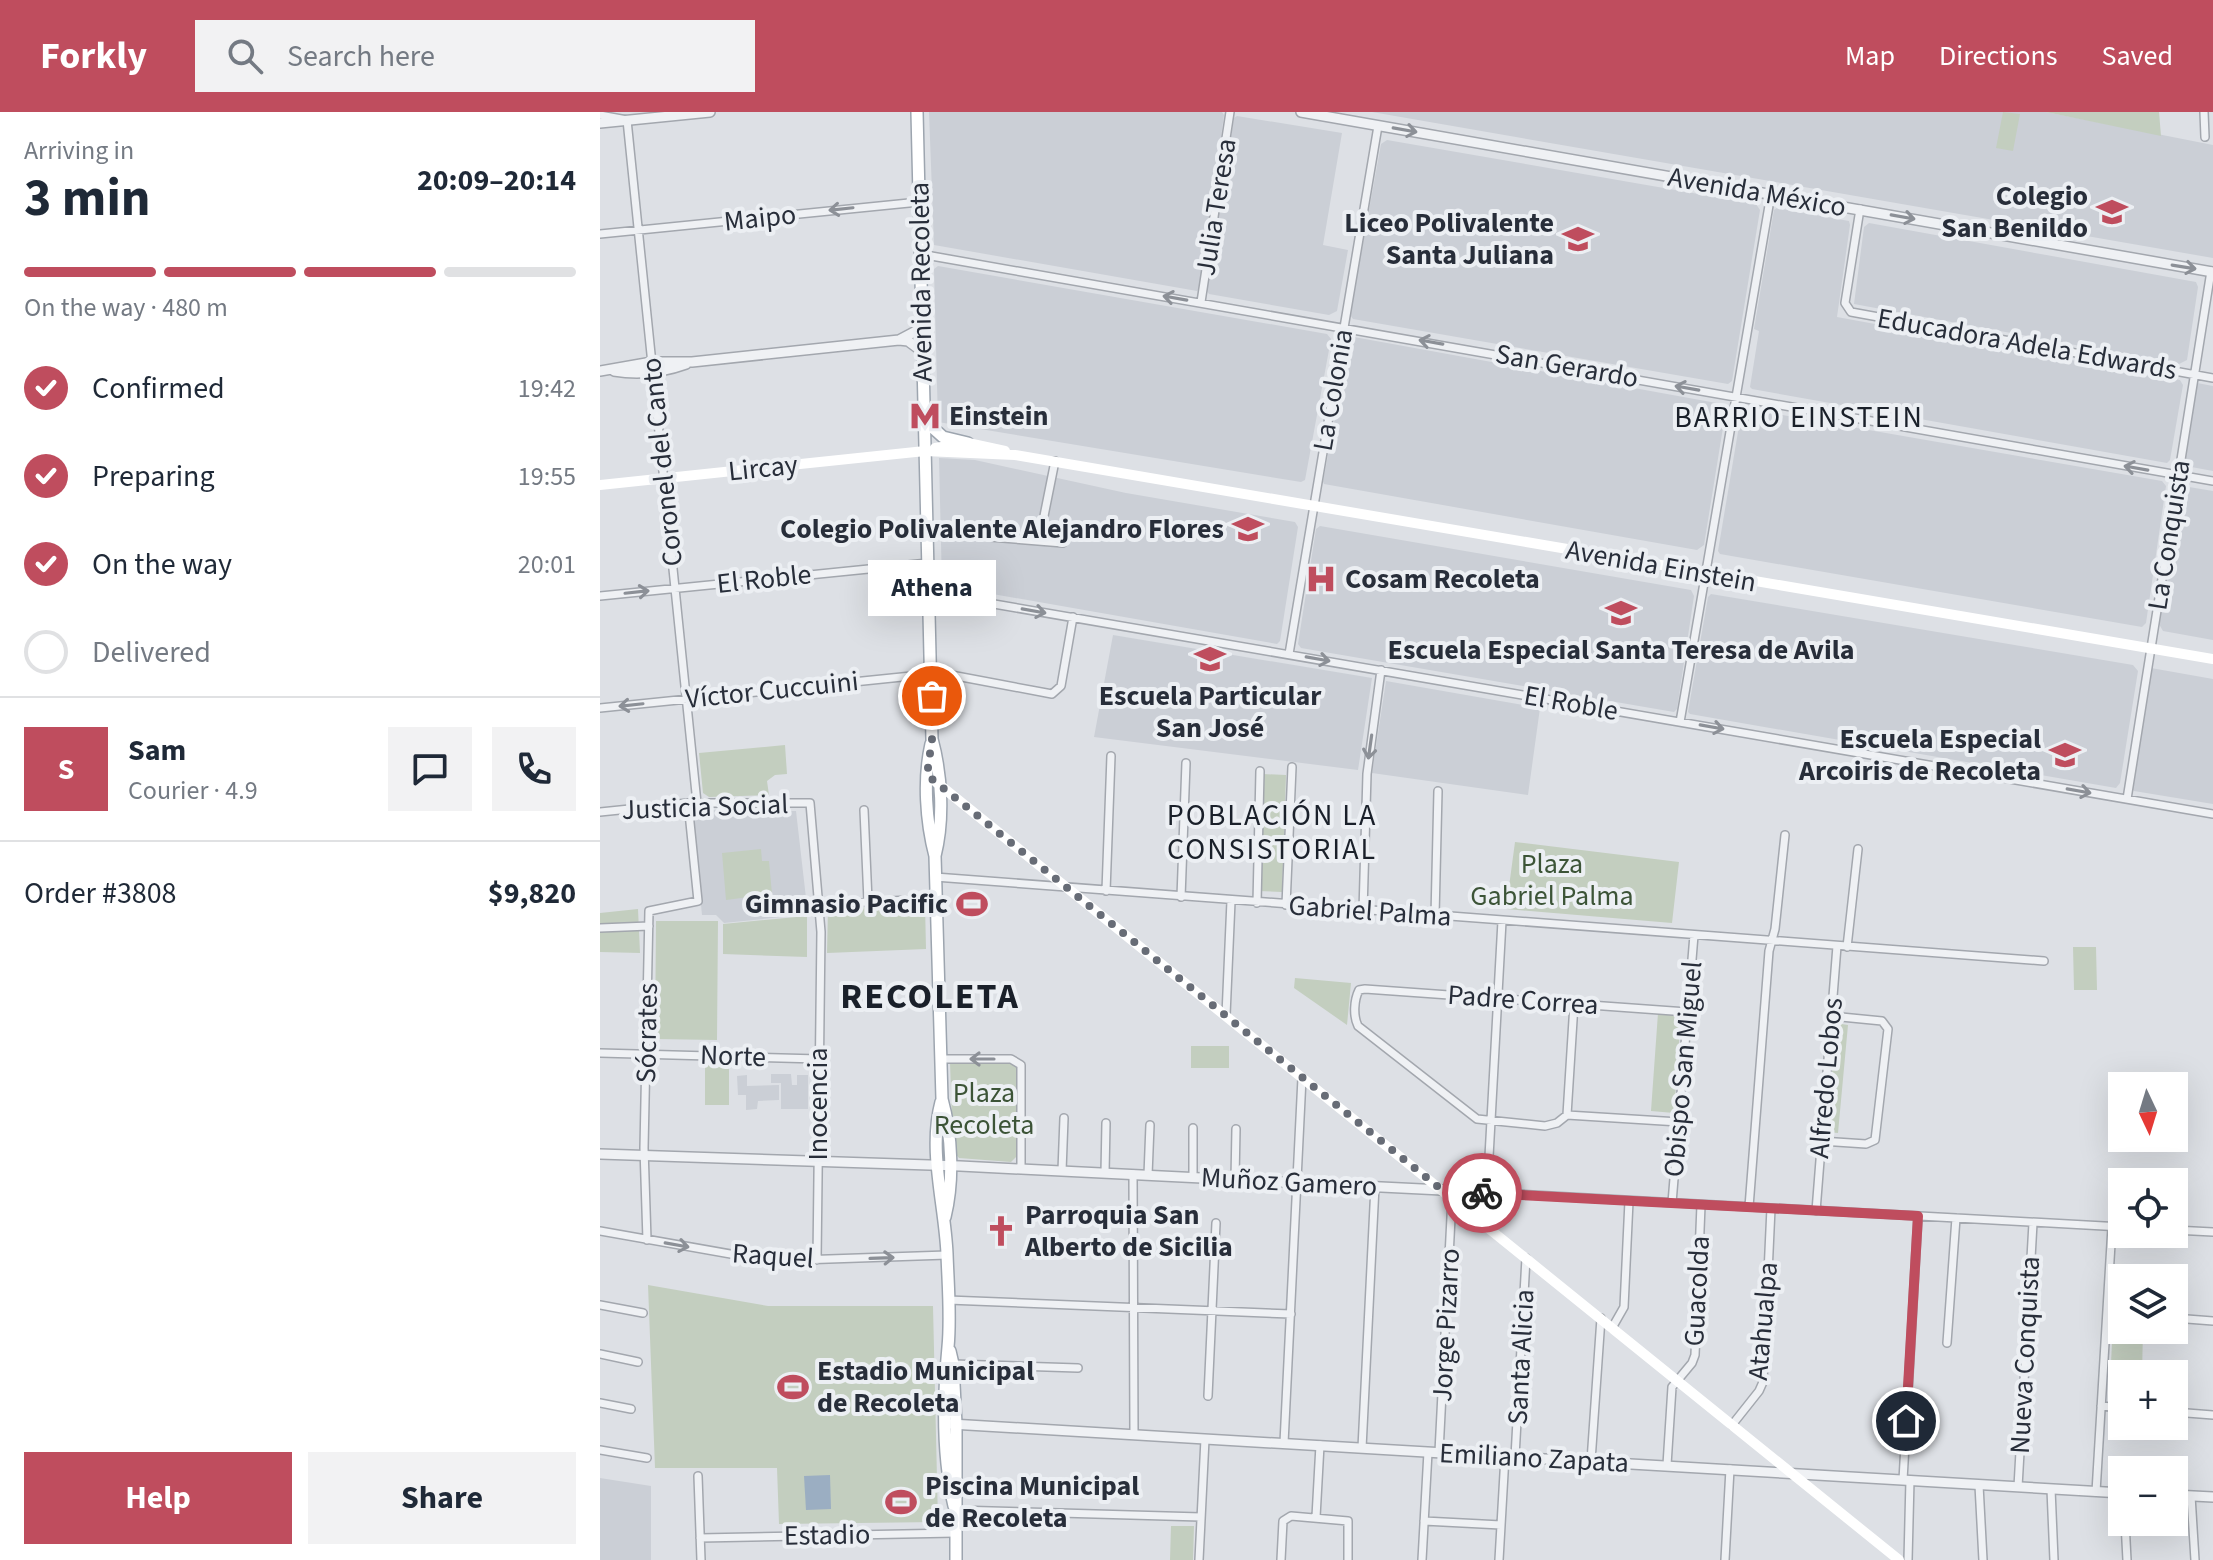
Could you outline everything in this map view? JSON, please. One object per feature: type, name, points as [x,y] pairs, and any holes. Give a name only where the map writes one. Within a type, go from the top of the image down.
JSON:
[{"type":"main road","name":"Avenida Recoleta","points":[[917,112],[930,593],[932,739],[927,775],[930,838],[935,856]]},
{"type":"main road","points":[[924,420],[943,437],[968,443]]},
{"type":"main road","name":"Avenida Einstein","points":[[925,451],[944,445],[968,443],[987,445],[1015,455]]},
{"type":"main road","name":"Avenida Einstein","points":[[925,451],[1015,455],[1055,461],[2213,659]]},
{"type":"main road","name":"Lircay","points":[[600,485],[925,451]]},
{"type":"main road","name":"Avenida Recoleta","points":[[932,739],[938,760],[939,785],[935,877],[942,1099],[937,1118],[944,1165],[939,1198],[945,1217],[949,1346],[953,1364],[951,1424]]},
{"type":"main road","points":[[927,775],[1899,1560]]},
{"type":"main road","name":"Avenida Recoleta","points":[[949,1346],[945,1364],[951,1424],[956,1560]]},
{"type":"street","points":[[600,123],[710,112]]},
{"type":"street","name":"Julia Teresa","points":[[1201,302],[1230,112]]},
{"type":"street","name":"Avenida México","points":[[1301,112],[2212,272]]},
{"type":"street","points":[[600,115],[627,120]]},
{"type":"street","points":[[2205,137],[2207,116]]},
{"type":"street","name":"Coronel del Canto","points":[[627,120],[687,699],[698,901],[649,911]]},
{"type":"street","name":"La Colonia","points":[[1289,654],[1378,126]]},
{"type":"street","points":[[1680,722],[1771,194]]},
{"type":"street","name":"Maipo","points":[[600,234],[919,202]]},
{"type":"street","name":"Educadora Adela Edwards","points":[[1860,209],[1845,303],[1851,312],[2213,378]]},
{"type":"street","name":"San Gerardo","points":[[920,254],[2213,481]]},
{"type":"street","name":"La Conquista","points":[[2127,799],[2212,272]]},
{"type":"street","points":[[899,340],[922,324]]},
{"type":"street","points":[[606,371],[899,340],[908,341],[923,352]]},
{"type":"street","points":[[1039,541],[1055,461]]},
{"type":"street","points":[[928,532],[1063,543]]},
{"type":"street","name":"El Roble","points":[[600,596],[929,563]]},
{"type":"street","name":"El Roble","points":[[930,593],[2213,814]]},
{"type":"street","name":"Víctor Cuccuini","points":[[600,708],[931,674],[1055,693],[1061,686],[1073,617]]},
{"type":"street","points":[[1363,911],[1367,774],[1381,670]]},
{"type":"street","points":[[1106,891],[1111,756]]},
{"type":"street","points":[[1181,897],[1186,763]]},
{"type":"street","points":[[1286,905],[1292,767]]},
{"type":"street","points":[[1257,903],[1260,771]]},
{"type":"street","points":[[1435,916],[1438,791]]},
{"type":"street","name":"Justicia Social","points":[[600,812],[693,803],[810,803]]},
{"type":"street","name":"Inocencia","points":[[810,803],[821,932],[817,1260]]},
{"type":"street","points":[[864,810],[868,901]]},
{"type":"street","points":[[1749,1207],[1769,951],[1785,835]]},
{"type":"street","points":[[1847,947],[1858,849]]},
{"type":"street","name":"Gabriel Palma","points":[[935,877],[2044,961]]},
{"type":"street","points":[[818,904],[936,899]]},
{"type":"street","points":[[1226,1015],[1231,901]]},
{"type":"street","name":"Sócrates","points":[[647,1240],[644,1155],[649,911]]},
{"type":"street","points":[[1487,1193],[1502,921]]},
{"type":"street","points":[[600,928],[649,926]]},
{"type":"street","name":"Obispo San Miguel","points":[[1672,1203],[1694,935]]},
{"type":"street","name":"Alfredo Lobos","points":[[1816,1211],[1837,946]]},
{"type":"street","name":"Padre Correa","points":[[1491,1122],[1473,1117],[1358,1026],[1355,1016],[1359,990],[1687,1012]]},
{"type":"street","points":[[1567,1115],[1574,1004]]},
{"type":"street","points":[[1821,1141],[1869,1144],[1875,1140],[1888,1029],[1882,1021],[1831,1016]]},
{"type":"street","name":"Norte","points":[[600,1053],[819,1059]]},
{"type":"street","points":[[940,1059],[1011,1059],[1021,1065],[1021,1169]]},
{"type":"street","points":[[1284,1443],[1302,1076]]},
{"type":"street","points":[[1491,1122],[1549,1125],[1567,1115],[1679,1122]]},
{"type":"street","points":[[1062,1171],[1064,1118]]},
{"type":"street","points":[[1105,1173],[1106,1123]]},
{"type":"street","points":[[1148,1175],[1150,1125]]},
{"type":"street","points":[[1193,1128],[1193,1177]]},
{"type":"street","points":[[1235,1179],[1236,1129]]},
{"type":"street","name":"Muñoz Gamero","points":[[600,1154],[1133,1174],[2108,1227]]},
{"type":"street","points":[[1133,1174],[1134,1435]]},
{"type":"street","points":[[1362,1448],[1375,1186]]},
{"type":"street","name":"Jorge Pizarro","points":[[1439,1452],[1452,1198]]},
{"type":"street","points":[[1612,1328],[1624,1307],[1629,1201]]},
{"type":"street","name":"Guacolda","points":[[1667,1465],[1671,1392],[1695,1355],[1701,1205]]},
{"type":"street","name":"Atahualpa","points":[[1732,1425],[1763,1382],[1771,1208]]},
{"type":"street","points":[[1908,1560],[1906,1480],[1918,1216]]},
{"type":"street","points":[[1947,1343],[1956,1218]]},
{"type":"street","points":[[1208,1396],[1216,1223]]},
{"type":"street","name":"Nueva Conquista","points":[[2018,1487],[2033,1223]]},
{"type":"street","points":[[600,1242],[601,1231]]},
{"type":"street","name":"Raquel","points":[[601,1231],[763,1261],[947,1255]]},
{"type":"street","points":[[2188,1231],[2213,1232]]},
{"type":"street","points":[[2096,1492],[2111,1248]]},
{"type":"street","name":"Santa Alicia","points":[[1499,1560],[1526,1258]]},
{"type":"street","points":[[948,1300],[1291,1314]]},
{"type":"street","points":[[600,1305],[643,1313]]},
{"type":"street","points":[[1591,1461],[1601,1318]]},
{"type":"street","points":[[2188,1319],[2213,1321]]},
{"type":"street","points":[[600,1354],[638,1362]]},
{"type":"street","points":[[953,1364],[1078,1368]]},
{"type":"street","points":[[600,1403],[631,1409]]},
{"type":"street","points":[[2101,1406],[2108,1407]]},
{"type":"street","points":[[2188,1413],[2213,1415]]},
{"type":"street","name":"Emiliano Zapata","points":[[951,1424],[2108,1492]]},
{"type":"street","points":[[1199,1560],[1205,1439]]},
{"type":"street","points":[[1316,1517],[1320,1445]]},
{"type":"street","points":[[600,1450],[647,1458]]},
{"type":"street","points":[[1422,1560],[1428,1452]]},
{"type":"street","points":[[1725,1560],[1730,1469]]},
{"type":"street","points":[[698,1476],[701,1560]]},
{"type":"street","points":[[1979,1485],[1983,1560]]},
{"type":"street","points":[[2051,1489],[2054,1560]]},
{"type":"street","points":[[2188,1496],[2213,1497]]},
{"type":"street","points":[[2191,1496],[2195,1560]]},
{"type":"street","points":[[954,1508],[1201,1517]]},
{"type":"street","points":[[1281,1560],[1285,1518],[1291,1516],[1348,1521],[1348,1560]]},
{"type":"street","points":[[1424,1521],[1501,1525]]},
{"type":"street","name":"Estadio","points":[[700,1538],[955,1533]]},
{"type":"street","points":[[2126,1536],[2127,1560]]},
{"type":"shaded area","points":[[929,112],[1222,112],[1200,288],[1197,291],[934,245]]},
{"type":"shaded area","points":[[1372,112],[2046,112],[2213,145],[2213,258]]},
{"type":"shaded area","points":[[1234,118],[1342,133],[1323,245],[1348,250],[1337,311],[1329,315],[1209,294],[1207,291]]},
{"type":"shaded area","points":[[1387,140],[1756,204],[1760,210],[1732,381],[1728,384],[1353,319],[1350,315],[1381,144]]},
{"type":"shaded area","points":[[1777,208],[1849,221],[1837,317],[2180,380],[2183,385],[2170,460],[2167,463],[1752,389],[1759,331],[1754,329],[1774,210]]},
{"type":"shaded area","points":[[1869,223],[2196,282],[2198,287],[2187,360],[2179,364],[1854,304],[1864,227]]},
{"type":"shaded area","points":[[938,266],[1327,334],[1331,339],[1305,480],[1301,482],[938,422],[934,269]]},
{"type":"shaded area","points":[[1354,337],[1722,404],[1726,409],[1704,545],[1697,550],[1324,484],[1349,341]]},
{"type":"shaded area","points":[[2197,383],[2213,386],[2213,471],[2186,466],[2184,461]]},
{"type":"shaded area","points":[[1742,408],[2162,481],[2166,486],[2146,623],[2142,627],[1720,554],[1718,551]]},
{"type":"shaded area","points":[[939,458],[975,460],[1126,493],[1295,522],[1298,527],[1280,641],[1277,644],[942,585]]},
{"type":"shaded area","points":[[2189,487],[2213,491],[2213,640],[2163,631],[2159,624],[2182,491]]},
{"type":"shaded area","points":[[1320,526],[1691,590],[1694,596],[1677,709],[1674,712],[1301,648],[1298,644],[1316,529]]},
{"type":"shaded area","points":[[1711,594],[2133,665],[2138,671],[2120,783],[2116,788],[1690,714],[1708,597]]},
{"type":"shaded area","points":[[1113,635],[1372,678],[1358,770],[1094,737]]},
{"type":"shaded area","points":[[2151,668],[2213,679],[2213,804],[2134,791],[2131,787]]},
{"type":"shaded area","points":[[1386,681],[1540,708],[1528,795],[1372,773]]},
{"type":"shaded area","points":[[696,810],[796,811],[806,898],[801,899],[802,915],[724,923],[716,915],[702,915],[692,815]]},
{"type":"shaded area","points":[[771,1074],[791,1074],[792,1085],[797,1085],[797,1075],[808,1075],[808,1109],[781,1109],[781,1083],[771,1083]]},
{"type":"shaded area","points":[[747,1075],[747,1086],[779,1085],[779,1100],[758,1101],[757,1109],[746,1110],[746,1095],[738,1095],[737,1076]]},
{"type":"shaded area","points":[[600,1478],[651,1486],[651,1560],[600,1560]]},
{"type":"green space","points":[[2003,112],[2020,114],[2013,151],[1996,148]]},
{"type":"green space","points":[[2046,112],[2159,112],[2161,136]]},
{"type":"green space","points":[[785,745],[787,774],[775,775],[767,781],[769,795],[709,797],[703,793],[699,753]]},
{"type":"green space","points":[[1262,774],[1286,775],[1282,892],[1258,891]]},
{"type":"green space","name":"Plaza Gabriel Palma","points":[[1515,842],[1679,862],[1672,923],[1506,909]]},
{"type":"green space","points":[[761,849],[762,861],[769,861],[772,894],[726,900],[722,853]]},
{"type":"green space","points":[[925,904],[926,949],[827,953],[828,907]]},
{"type":"green space","points":[[638,909],[640,953],[600,952],[600,913]]},
{"type":"green space","points":[[807,916],[807,957],[723,954],[723,924]]},
{"type":"green space","points":[[656,921],[718,921],[717,1040],[655,1039]]},
{"type":"green space","points":[[2073,947],[2096,947],[2097,990],[2074,990]]},
{"type":"green space","points":[[1295,978],[1351,983],[1347,1025],[1294,988]]},
{"type":"green space","points":[[1658,1013],[1681,1015],[1674,1113],[1651,1111]]},
{"type":"green space","points":[[1835,1023],[1848,1025],[1838,1133],[1827,1132]]},
{"type":"green space","points":[[1191,1046],[1229,1046],[1229,1068],[1191,1068]]},
{"type":"green space","name":"Plaza Recoleta","points":[[950,1062],[1012,1063],[1016,1067],[1017,1156],[1011,1162],[959,1158],[953,1151]]},
{"type":"green space","points":[[705,1065],[729,1066],[729,1105],[705,1105]]},
{"type":"green space","name":"Estadio Municipal de Recoleta","points":[[648,1285],[768,1306],[933,1306],[938,1522],[779,1524],[777,1468],[655,1468]]},
{"type":"green space","points":[[2112,1344],[2143,1344],[2142,1360],[2111,1360]]},
{"type":"green space","points":[[1171,1526],[1194,1526],[1193,1560],[1170,1560]]},
{"type":"water","points":[[830,1475],[831,1509],[806,1510],[804,1476]]},
{"type":"way so far","points":[[932,696],[932,739],[927,775],[1442,1190],[1482,1193]]},
{"type":"place","name":"Colegio San Benildo","points":[[2112,212]]},
{"type":"place","name":"Liceo Polivalente Santa Juliana","points":[[1578,239]]},
{"type":"place","name":"Einstein","points":[[925,416]]},
{"type":"place","name":"Colegio Polivalente Alejandro Flores","points":[[1248,529]]},
{"type":"place","name":"Cosam Recoleta","points":[[1321,579]]},
{"type":"place","name":"Escuela Especial Santa Teresa de Avila","points":[[1621,613]]},
{"type":"place","name":"Escuela Particular San José","points":[[1210,659]]},
{"type":"place","name":"Athena","points":[[932,696]]},
{"type":"place","name":"Escuela Especial Arcoiris de Recoleta","points":[[2065,755]]},
{"type":"place","name":"Gimnasio Pacific","points":[[972,904]]},
{"type":"place","name":"Parroquia San Alberto de Sicilia","points":[[1001,1231]]},
{"type":"place","name":"Estadio Municipal de Recoleta","points":[[793,1387]]},
{"type":"place","name":"Piscina Municipal de Recoleta","points":[[901,1502]]},
{"type":"district","name":"BARRIO EINSTEIN","points":[[1799,417]]},
{"type":"district","name":"POBLACIÓN LA CONSISTORIAL","points":[[1272,832]]},
{"type":"district","name":"RECOLETA","points":[[930,996]]},
{"type":"route","points":[[1482,1193],[1918,1216],[1906,1421]]}]
